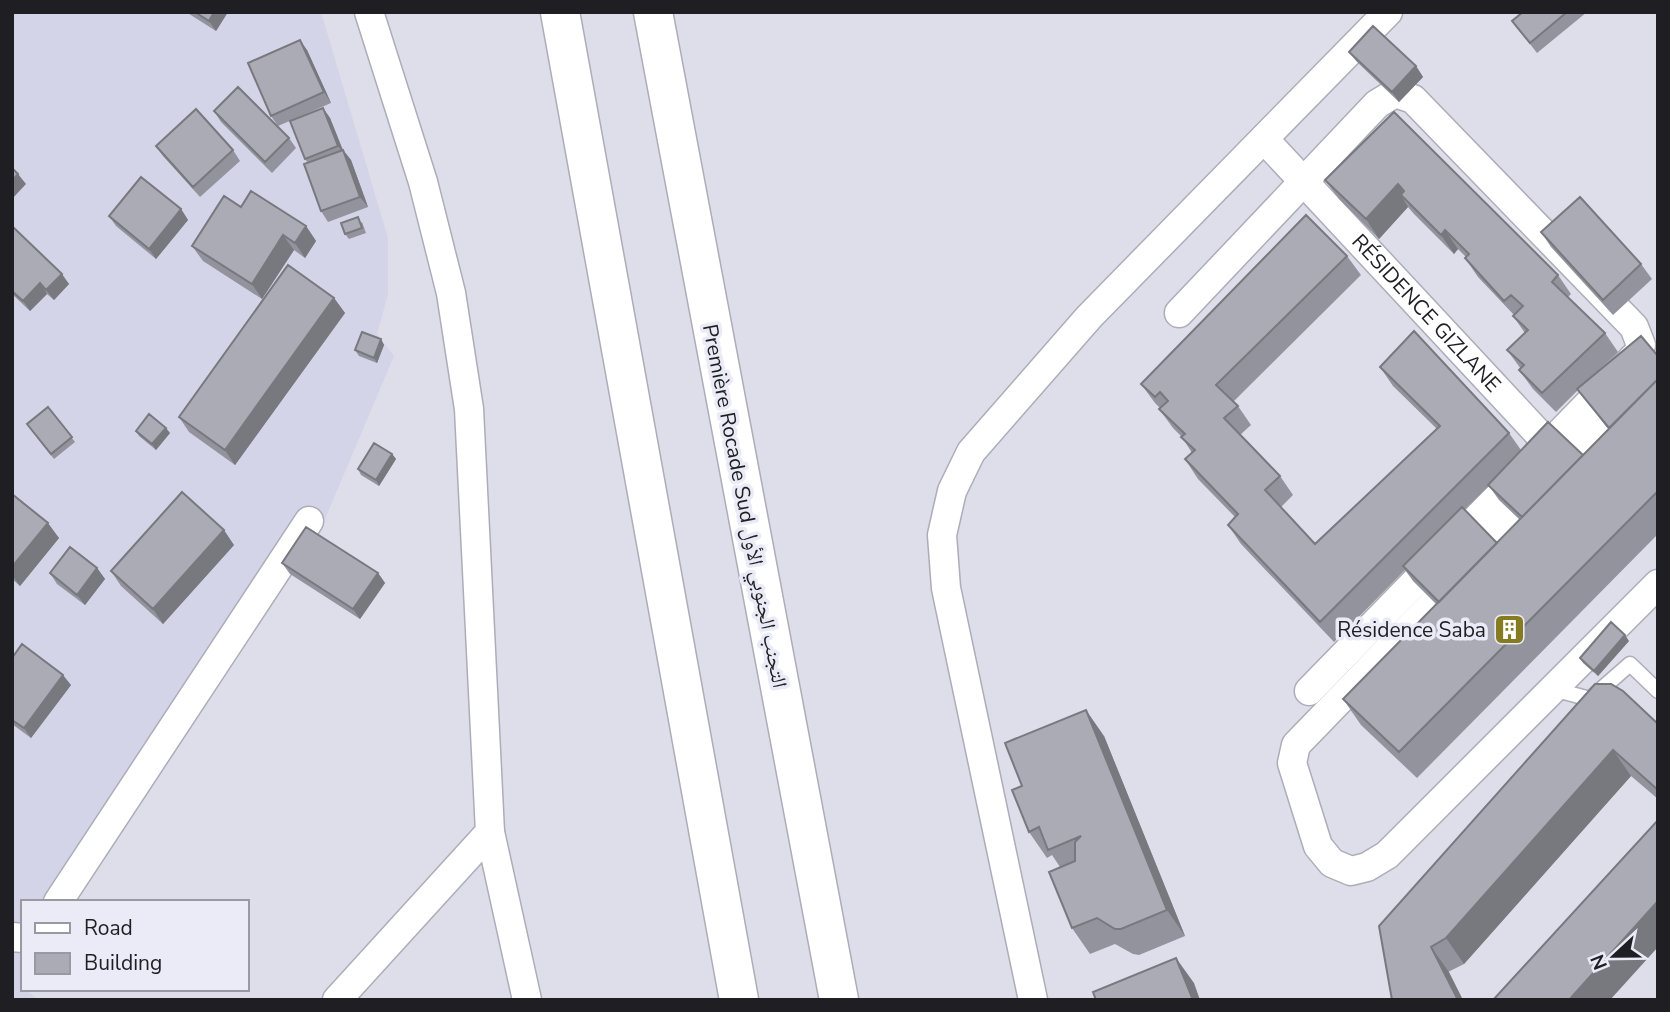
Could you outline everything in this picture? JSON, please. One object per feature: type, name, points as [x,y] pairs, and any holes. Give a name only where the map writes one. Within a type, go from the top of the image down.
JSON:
[{"type":"highway","points":[[560,12],[739,1000]]},
{"type":"highway","name":"Première Rocade Sud التجنب الجنوبي الأول","points":[[653,12],[839,1000]]},
{"type":"street","points":[[369,12],[423,182],[451,293],[469,409],[490,832],[527,1000]]},
{"type":"street","points":[[1032,1000],[946,588],[942,536],[952,491],[971,452],[1089,317],[1388,12]]},
{"type":"street","points":[[1179,313],[1377,104],[1395,93],[1413,99],[1634,327],[1641,345],[1639,352],[1309,691]]},
{"type":"street","name":"RÉSIDENCE GIZLANE","points":[[1264,139],[1549,445]]},
{"type":"street","points":[[1658,371],[1296,745],[1292,763],[1318,846],[1332,863],[1351,870],[1367,867],[1387,855],[1658,584]]},
{"type":"street","points":[[59,900],[309,521]]},
{"type":"street","points":[[337,1000],[490,832]]},
{"type":"lane","points":[[1553,688],[1590,699],[1630,664],[1658,691]]},
{"type":"shaded area","points":[[12,12],[321,12],[388,238],[388,294],[377,334],[394,356],[325,519],[76,900],[21,900],[21,991],[28,991],[38,1000],[12,1000]]},
{"type":"building","points":[[195,12],[214,12],[209,21]]},
{"type":"building","points":[[1523,12],[1567,12],[1530,43],[1512,21]]},
{"type":"building","points":[[1373,26],[1416,66],[1392,92],[1349,52]]},
{"type":"building","points":[[300,40],[324,92],[271,116],[248,63]]},
{"type":"building","points":[[238,87],[289,138],[265,162],[214,111]]},
{"type":"building","points":[[323,108],[338,146],[305,159],[290,121]]},
{"type":"building","points":[[196,109],[233,150],[193,187],[156,146]]},
{"type":"building","points":[[1394,112],[1558,275],[1552,282],[1605,333],[1542,393],[1519,370],[1524,365],[1507,350],[1528,330],[1513,316],[1523,306],[1511,295],[1504,301],[1465,258],[1469,254],[1445,230],[1441,235],[1401,195],[1404,191],[1398,184],[1366,219],[1325,180]]},
{"type":"building","points":[[343,150],[360,197],[321,211],[304,164]]},
{"type":"building","points":[[12,168],[18,174],[12,181]]},
{"type":"building","points":[[141,177],[181,209],[149,249],[109,216]]},
{"type":"building","points":[[251,191],[306,226],[295,243],[283,235],[252,284],[192,246],[224,196],[241,207]]},
{"type":"building","points":[[1580,197],[1641,264],[1603,300],[1541,232]]},
{"type":"building","points":[[1306,215],[1347,256],[1216,385],[1238,406],[1224,418],[1280,476],[1265,490],[1315,544],[1440,426],[1380,367],[1414,331],[1509,433],[1320,622],[1228,525],[1238,514],[1185,459],[1195,450],[1181,437],[1185,434],[1159,409],[1168,401],[1160,392],[1155,397],[1141,384]]},
{"type":"building","points":[[358,217],[362,228],[345,234],[341,223]]},
{"type":"building","points":[[14,228],[62,274],[46,290],[40,283],[23,301],[12,291]]},
{"type":"building","points":[[288,265],[334,298],[225,450],[179,417]]},
{"type":"building","points":[[362,332],[381,339],[374,358],[355,350]]},
{"type":"building","points":[[1641,336],[1658,356],[1658,379],[1609,428],[1577,389]]},
{"type":"building","points":[[1658,379],[1658,491],[1399,752],[1343,699]]},
{"type":"building","points":[[48,407],[72,437],[51,454],[27,424]]},
{"type":"building","points":[[149,414],[166,428],[152,444],[136,431]]},
{"type":"building","points":[[1548,422],[1583,455],[1522,517],[1488,485]]},
{"type":"building","points":[[374,443],[392,454],[376,480],[358,469]]},
{"type":"building","points":[[182,492],[224,530],[153,609],[111,571]]},
{"type":"building","points":[[12,494],[48,523],[12,567]]},
{"type":"building","points":[[1462,507],[1497,543],[1439,602],[1403,566]]},
{"type":"building","points":[[306,527],[378,573],[353,609],[282,563]]},
{"type":"building","points":[[70,547],[97,568],[77,595],[50,573]]},
{"type":"building","points":[[1611,622],[1625,635],[1594,671],[1580,658]]},
{"type":"building","points":[[22,644],[63,675],[24,728],[12,720],[12,658]]},
{"type":"building","points":[[1595,684],[1611,684],[1623,691],[1658,724],[1658,790],[1613,750],[1446,938],[1431,947],[1458,1000],[1392,1000],[1379,926]]},
{"type":"building","points":[[1086,710],[1167,910],[1121,929],[1115,929],[1097,918],[1072,928],[1049,872],[1075,861],[1075,842],[1081,836],[1048,850],[1039,827],[1029,832],[1012,790],[1022,786],[1005,743]]},
{"type":"building","points":[[1658,820],[1658,901],[1569,1000],[1493,1000]]},
{"type":"building","points":[[1176,958],[1193,1000],[1096,1000],[1093,992]]},
{"type":"place","name":"Résidence Saba","points":[[1509,630]]}]
